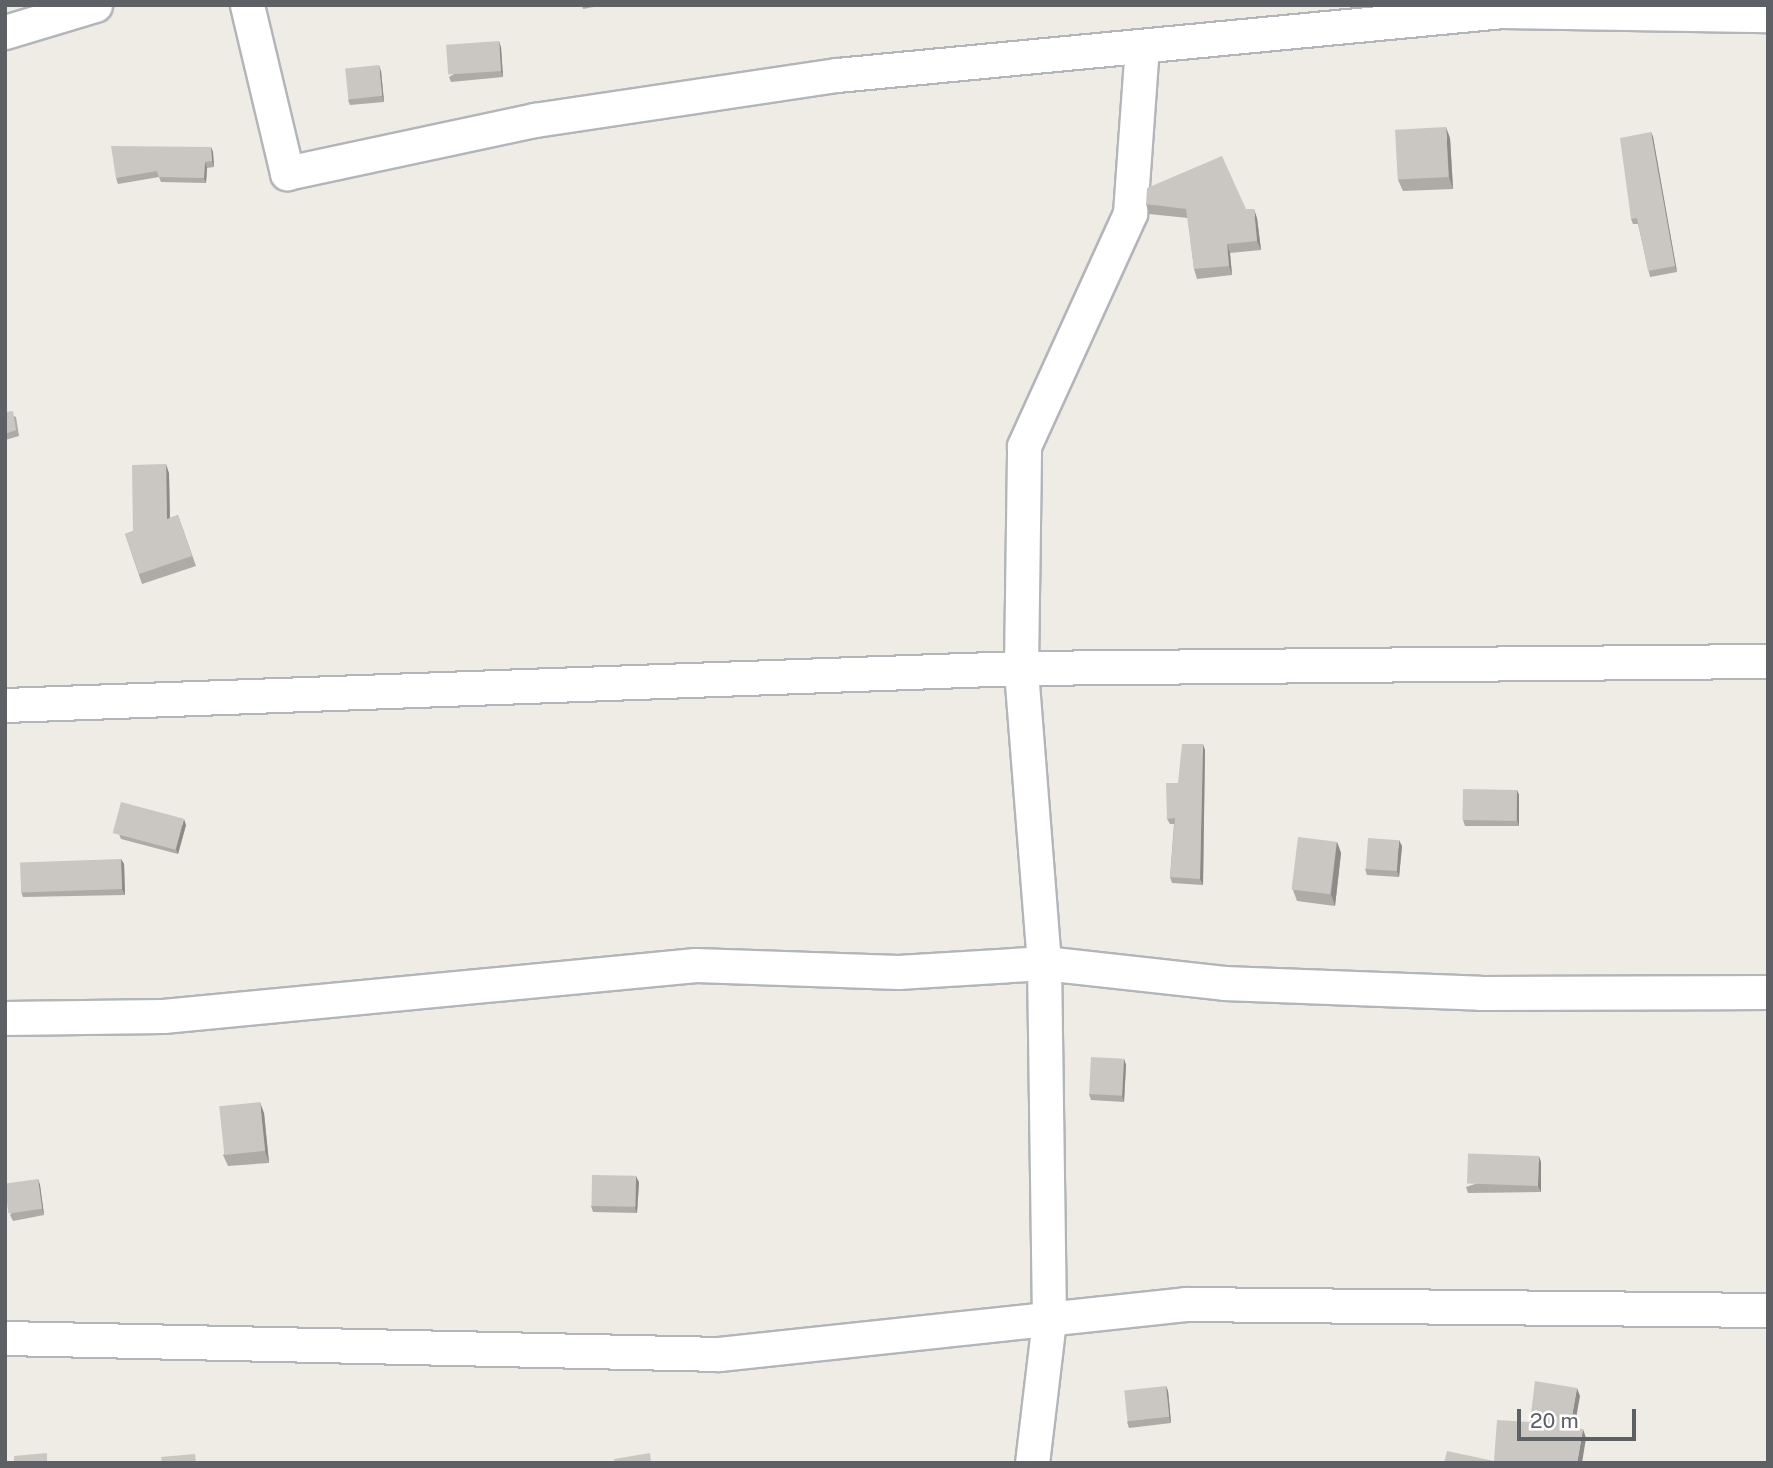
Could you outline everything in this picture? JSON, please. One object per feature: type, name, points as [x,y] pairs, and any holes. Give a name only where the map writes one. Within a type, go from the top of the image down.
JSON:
[{"type":"street","points":[[5,32],[95,5]]},
{"type":"street","points":[[247,5],[286,173],[536,120],[837,75],[1503,11],[1768,15]]},
{"type":"street","points":[[1032,1463],[1049,1320],[1044,963],[1021,668],[1024,446],[1130,213],[1142,47]]},
{"type":"street","points":[[5,705],[1021,668],[1768,661]]},
{"type":"street","points":[[5,1018],[190,1014],[696,965],[898,972],[1044,963],[1291,986],[1768,992]]},
{"type":"street","points":[[5,1338],[719,1353],[1185,1304],[1768,1310]]},
{"type":"building","points":[[499,41],[501,71],[448,75],[446,45]]},
{"type":"building","points":[[379,65],[382,96],[348,99],[345,69]]},
{"type":"building","points":[[1446,127],[1449,177],[1398,180],[1395,130]]},
{"type":"building","points":[[1651,132],[1675,266],[1648,271],[1637,218],[1631,219],[1620,138]]},
{"type":"building","points":[[111,146],[211,147],[212,161],[205,162],[204,178],[159,177],[157,171],[116,178]]},
{"type":"building","points":[[1222,156],[1246,209],[1254,209],[1257,241],[1227,244],[1229,266],[1194,269],[1186,209],[1146,204],[1147,188]]},
{"type":"building","points":[[13,411],[16,430],[5,434],[5,412]]},
{"type":"building","points":[[166,464],[167,519],[178,515],[192,556],[139,574],[125,534],[133,531],[132,465]]},
{"type":"building","points":[[1182,744],[1203,744],[1200,879],[1170,877],[1175,818],[1167,819],[1166,783],[1178,783]]},
{"type":"building","points":[[1463,789],[1517,790],[1516,821],[1462,820]]},
{"type":"building","points":[[121,802],[184,819],[176,850],[113,833]]},
{"type":"building","points":[[1298,837],[1337,842],[1330,894],[1292,890]]},
{"type":"building","points":[[1368,838],[1399,840],[1397,871],[1366,869]]},
{"type":"building","points":[[121,859],[122,889],[21,893],[20,863]]},
{"type":"building","points":[[1091,1057],[1124,1059],[1122,1096],[1089,1094]]},
{"type":"building","points":[[260,1102],[265,1151],[224,1155],[219,1106]]},
{"type":"building","points":[[1468,1154],[1539,1156],[1538,1186],[1467,1184]]},
{"type":"building","points":[[592,1175],[636,1176],[635,1207],[591,1206]]},
{"type":"building","points":[[38,1179],[42,1209],[9,1213],[5,1184]]},
{"type":"building","points":[[1535,1381],[1577,1388],[1570,1427],[1583,1429],[1577,1463],[1444,1463],[1447,1451],[1494,1461],[1497,1420],[1530,1422]]},
{"type":"building","points":[[1166,1386],[1169,1417],[1127,1421],[1124,1390]]},
{"type":"building","points":[[47,1453],[47,1463],[14,1463],[14,1456]]},
{"type":"building","points":[[650,1453],[651,1463],[615,1463],[614,1459]]},
{"type":"building","points":[[195,1454],[196,1463],[162,1463],[161,1457]]}]
